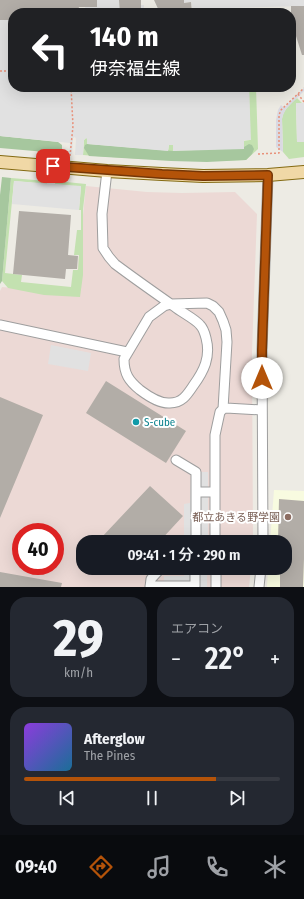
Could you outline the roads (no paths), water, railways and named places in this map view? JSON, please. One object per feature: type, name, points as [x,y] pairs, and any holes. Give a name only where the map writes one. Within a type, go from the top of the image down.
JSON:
[{"type":"main road","points":[[0,162],[107,171],[203,176],[268,175],[304,172]]},
{"type":"street","points":[[107,171],[102,214],[103,248],[115,264],[171,304],[200,325],[205,334],[208,345],[208,356],[199,378],[186,397],[178,402],[162,402],[141,391],[126,376],[124,359],[149,317],[164,306],[171,304],[207,303],[219,312],[226,330],[227,342],[223,410]]},
{"type":"street","points":[[263,535],[262,350],[268,175]]},
{"type":"street","points":[[0,325],[127,352]]},
{"type":"street","points":[[216,535],[215,435],[220,412],[226,408],[262,410]]},
{"type":"street","points":[[176,460],[196,472],[196,535]]},
{"type":"street","points":[[196,492],[215,492]]},
{"type":"street","points":[[155,575],[151,579],[150,586],[195,586],[195,575]]},
{"type":"street","points":[[216,575],[216,587]]},
{"type":"street","points":[[259,587],[260,575]]},
{"type":"place","name":"S-cube","points":[[136,422]]},
{"type":"place","name":"都立あきる野学園","points":[[288,517]]}]
